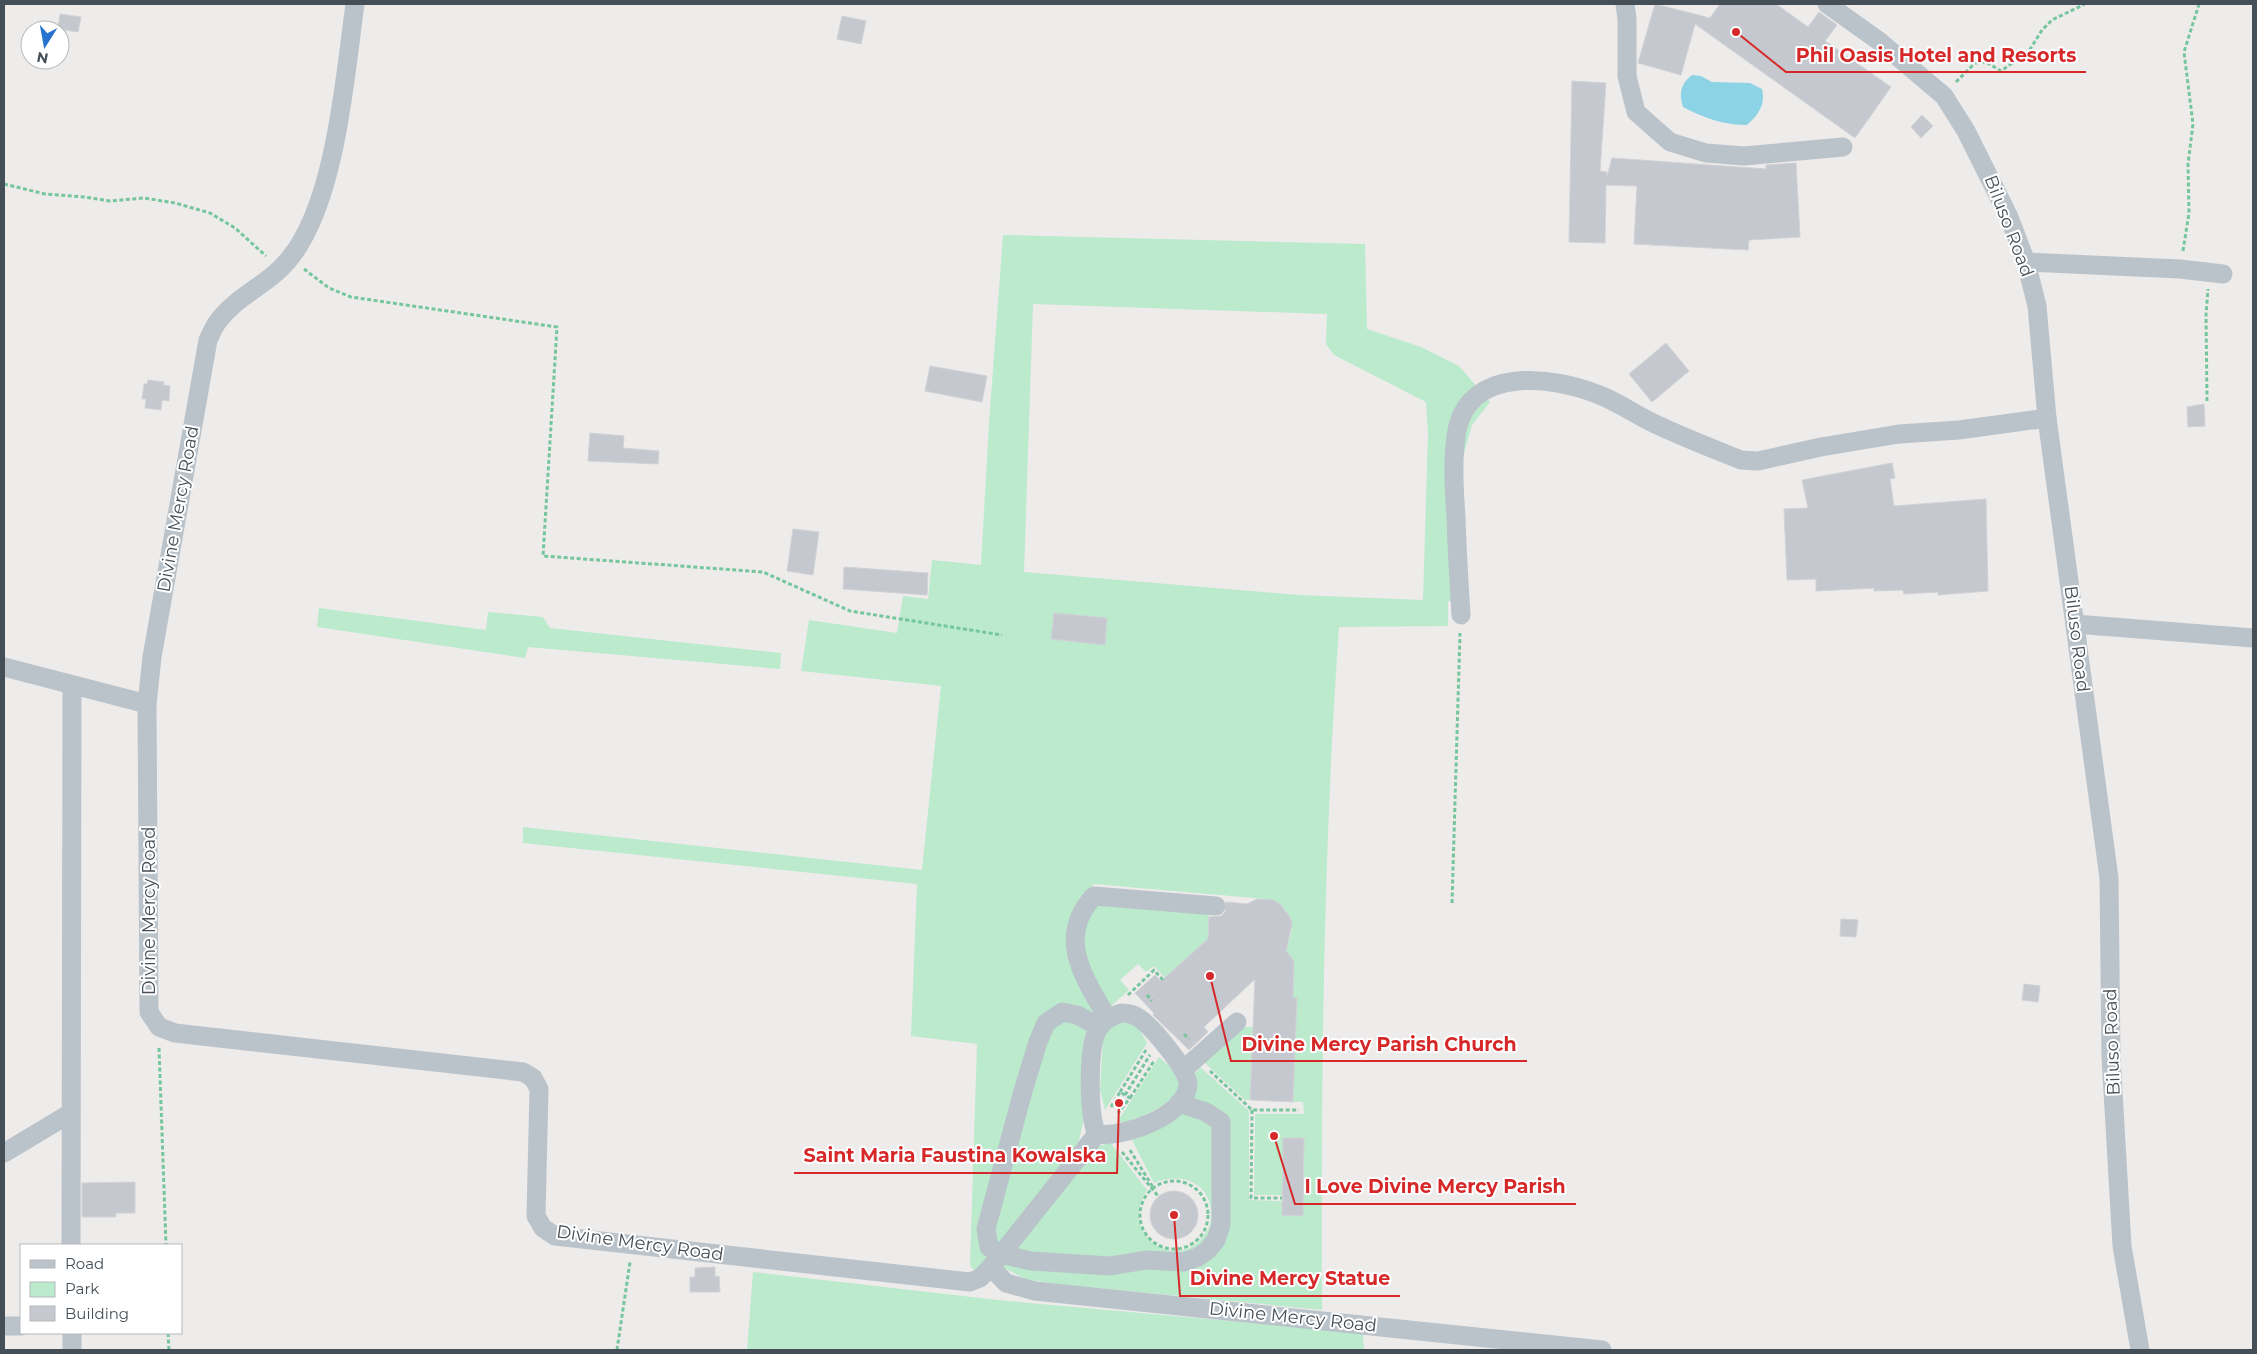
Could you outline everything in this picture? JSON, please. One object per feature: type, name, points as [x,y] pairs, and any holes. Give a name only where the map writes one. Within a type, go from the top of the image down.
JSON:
[{"type":"street","name":"Divine Mercy Road","points":[[355,4],[341,110],[327,174],[311,224],[284,264],[238,301],[218,320],[208,340],[152,657],[147,704],[150,1012],[159,1027],[174,1033],[523,1072],[533,1078],[539,1088],[536,1216],[543,1228],[555,1236],[970,1282],[980,1278],[996,1261],[1109,1134]]},
{"type":"street","name":"Biluso Road","points":[[1827,4],[1879,41],[1944,96],[1988,171],[2009,217],[2026,262],[2037,306],[2047,418],[2109,878],[2111,1057],[2122,1246],[2140,1350]]},
{"type":"street","points":[[1628,9],[1627,76],[1636,112],[1670,142],[1706,153],[1744,156],[1843,147]]},
{"type":"street","points":[[2026,262],[2180,269],[2217,273]]},
{"type":"street","points":[[1461,615],[1453,468],[1462,415],[1475,398],[1490,387],[1517,380],[1550,380],[1596,393],[1651,422],[1741,460],[1758,461],[1821,447],[1899,434],[1959,430],[2047,418]]},
{"type":"street","points":[[2075,624],[2253,638]]},
{"type":"street","points":[[4,666],[147,704]]},
{"type":"street","points":[[71,1244],[69,1114],[72,685]]},
{"type":"street","points":[[1111,1020],[1084,978],[1075,951],[1077,925],[1084,910],[1094,896],[1216,906]]},
{"type":"street","points":[[1179,1104],[1206,1112],[1221,1122],[1219,1182],[1222,1214],[1216,1240],[1208,1250],[1198,1257],[1184,1262],[1146,1260],[1110,1266],[1031,1261],[996,1261],[990,1247],[986,1229],[1022,1091],[1044,1030],[1052,1018],[1062,1012],[1111,1020],[1134,1015],[1190,1063]]},
{"type":"street","points":[[1111,1020],[1095,1039],[1092,1062],[1092,1118],[1109,1134],[1148,1124],[1179,1104],[1188,1084],[1190,1063],[1237,1022]]},
{"type":"street","points":[[4,1153],[69,1114]]},
{"type":"street","name":"Divine Mercy Road","points":[[996,1261],[1006,1283],[1035,1291],[1602,1350]]},
{"type":"street","points":[[4,1326],[20,1326]]},
{"type":"street","points":[[72,1334],[72,1350]]},
{"type":"path","points":[[1944,96],[1976,63],[1986,62],[2001,71],[2029,51],[2042,30],[2052,20],[2085,4]]},
{"type":"path","points":[[2180,269],[2189,213],[2188,164],[2193,124],[2184,52],[2199,4]]},
{"type":"path","points":[[4,184],[45,194],[110,201],[144,198],[210,213],[235,228],[284,264],[329,288],[351,297],[557,327],[543,556],[763,572],[850,611],[1002,635]]},
{"type":"path","points":[[2207,401],[2206,315],[2217,273]]},
{"type":"path","points":[[1452,903],[1461,615]]},
{"type":"path","points":[[1111,1020],[1128,994],[1154,970],[1163,980]]},
{"type":"path","points":[[1147,995],[1152,1000]]},
{"type":"path","points":[[159,1027],[166,1244]]},
{"type":"path","points":[[1184,1034],[1189,1039]]},
{"type":"path","points":[[1112,1115],[1111,1105],[1148,1045]]},
{"type":"path","points":[[1120,1092],[1125,1095],[1153,1051]]},
{"type":"path","points":[[1130,1098],[1158,1056]]},
{"type":"path","points":[[1190,1063],[1252,1110],[1300,1110]]},
{"type":"path","points":[[1252,1110],[1252,1198],[1282,1198]]},
{"type":"path","points":[[1109,1134],[1152,1189]]},
{"type":"path","points":[[1109,1134],[1152,1189]]},
{"type":"path","points":[[1171,1181],[1180,1181],[1189,1184],[1203,1197],[1208,1215],[1203,1233],[1197,1240],[1180,1248],[1170,1248],[1161,1245],[1146,1234],[1142,1225],[1142,1206],[1152,1189],[1171,1181]]},
{"type":"path","points":[[617,1350],[633,1244]]},
{"type":"path","points":[[168,1334],[169,1350]]},
{"type":"green space","points":[[1003,235],[1365,244],[1367,329],[1421,347],[1459,366],[1490,402],[1472,425],[1461,464],[1468,600],[1448,601],[1448,626],[1339,627],[1326,883],[1322,1139],[1322,1310],[1056,1284],[1025,1279],[999,1265],[1098,1147],[1110,1142],[1147,1190],[1140,1206],[1140,1222],[1145,1235],[1155,1244],[1167,1250],[1180,1251],[1194,1246],[1205,1234],[1210,1223],[1210,1205],[1205,1193],[1200,1187],[1186,1180],[1170,1179],[1154,1183],[1131,1138],[1152,1129],[1200,1067],[1249,1111],[1249,1200],[1282,1201],[1282,1215],[1303,1215],[1304,1138],[1283,1138],[1282,1195],[1254,1195],[1255,1114],[1304,1114],[1303,1102],[1293,1102],[1297,999],[1293,998],[1294,961],[1284,949],[1291,933],[1290,918],[1281,906],[1265,899],[1094,884],[1076,908],[1068,947],[1068,959],[1073,973],[1099,1014],[1085,1089],[1083,1123],[1078,1144],[976,1273],[970,1265],[977,1044],[911,1036],[917,884],[523,843],[523,827],[922,870],[941,686],[801,671],[809,620],[897,633],[903,596],[928,599],[932,560],[981,565]],"holes":[[[1033,304],[1327,314],[1326,344],[1334,355],[1426,402],[1428,433],[1423,600],[1299,595],[1024,572]]]},
{"type":"green space","points":[[319,608],[486,630],[488,612],[543,617],[550,628],[781,653],[780,669],[528,647],[525,658],[317,627]]},
{"type":"green space","points":[[1098,902],[1209,911],[1208,939],[1165,978],[1154,966],[1146,972],[1138,964],[1120,980],[1129,990],[1111,1006],[1093,980],[1082,948],[1084,927]]},
{"type":"green space","points":[[1130,1022],[1139,1029],[1147,1043],[1105,1110],[1100,1090],[1103,1038],[1114,1026]]},
{"type":"green space","points":[[1245,1027],[1253,1027],[1250,1100],[1245,1100],[1204,1062]]},
{"type":"green space","points":[[1159,1057],[1178,1077],[1179,1088],[1159,1108],[1124,1123],[1118,1121]]},
{"type":"green space","points":[[753,1272],[998,1300],[1363,1333],[1364,1350],[747,1350]]},
{"type":"water","points":[[1692,75],[1701,76],[1712,82],[1750,83],[1762,89],[1762,105],[1755,117],[1747,125],[1730,124],[1699,114],[1683,107],[1681,98],[1683,86]]},
{"type":"building","points":[[1655,4],[1710,18],[1720,4],[1776,4],[1808,27],[1819,12],[1837,25],[1825,41],[1891,87],[1855,138],[1695,24],[1681,75],[1638,63]]},
{"type":"building","points":[[60,14],[81,17],[78,32],[70,31],[70,20],[59,20]]},
{"type":"building","points":[[842,16],[866,21],[861,44],[837,39]]},
{"type":"building","points":[[1572,81],[1606,83],[1600,171],[1607,172],[1607,177],[1612,158],[1766,169],[1766,165],[1796,163],[1800,237],[1749,240],[1748,250],[1634,244],[1637,186],[1606,185],[1605,243],[1569,242]]},
{"type":"building","points":[[1922,115],[1933,126],[1921,138],[1911,127]]},
{"type":"building","points":[[1666,343],[1689,371],[1652,402],[1629,374]]},
{"type":"building","points":[[930,366],[987,376],[982,402],[925,391]]},
{"type":"building","points":[[148,380],[164,382],[163,385],[170,386],[169,401],[162,400],[161,410],[145,408],[146,399],[142,399],[144,384],[147,384]]},
{"type":"building","points":[[2204,404],[2205,426],[2188,427],[2187,407]]},
{"type":"building","points":[[590,433],[624,436],[623,448],[659,451],[658,464],[588,461]]},
{"type":"building","points":[[1892,463],[1895,478],[1890,479],[1894,506],[1986,499],[1988,591],[1938,595],[1938,592],[1904,594],[1903,590],[1874,591],[1874,588],[1816,591],[1816,579],[1787,580],[1784,509],[1808,508],[1802,480]]},
{"type":"building","points":[[793,529],[819,532],[813,575],[787,571]]},
{"type":"building","points":[[844,567],[928,573],[927,595],[843,589]]},
{"type":"building","points":[[1054,613],[1107,618],[1105,645],[1051,639]]},
{"type":"building","points":[[1257,899],[1273,900],[1280,904],[1290,917],[1292,925],[1286,951],[1294,961],[1293,998],[1297,998],[1293,1102],[1250,1100],[1255,979],[1204,1027],[1208,1032],[1189,1050],[1153,1015],[1154,1013],[1135,993],[1155,975],[1161,981],[1208,939],[1209,917],[1221,916],[1225,912],[1226,902],[1247,904]]},
{"type":"building","points":[[1841,919],[1858,920],[1856,937],[1840,936]]},
{"type":"building","points":[[2024,984],[2040,986],[2038,1002],[2022,1000]]},
{"type":"building","points":[[1283,1138],[1304,1138],[1303,1216],[1282,1215]]},
{"type":"building","points":[[135,1182],[135,1213],[116,1213],[116,1217],[82,1217],[82,1183]]},
{"type":"building","points":[[1169,1191],[1179,1191],[1191,1198],[1198,1210],[1198,1220],[1191,1232],[1179,1239],[1169,1239],[1161,1235],[1154,1228],[1150,1220],[1150,1210],[1154,1202],[1161,1195]]},
{"type":"building","points":[[715,1267],[715,1277],[719,1276],[720,1292],[690,1292],[690,1277],[695,1277],[695,1268]]},
{"type":"place","name":"Phil Oasis Hotel and Resorts","points":[[1736,32]]},
{"type":"place","name":"Divine Mercy Parish Church","points":[[1210,976]]},
{"type":"place","name":"Saint Maria Faustina Kowalska","points":[[1119,1103]]},
{"type":"place","name":"I Love Divine Mercy Parish","points":[[1274,1136]]},
{"type":"place","name":"Divine Mercy Statue","points":[[1174,1215]]}]
